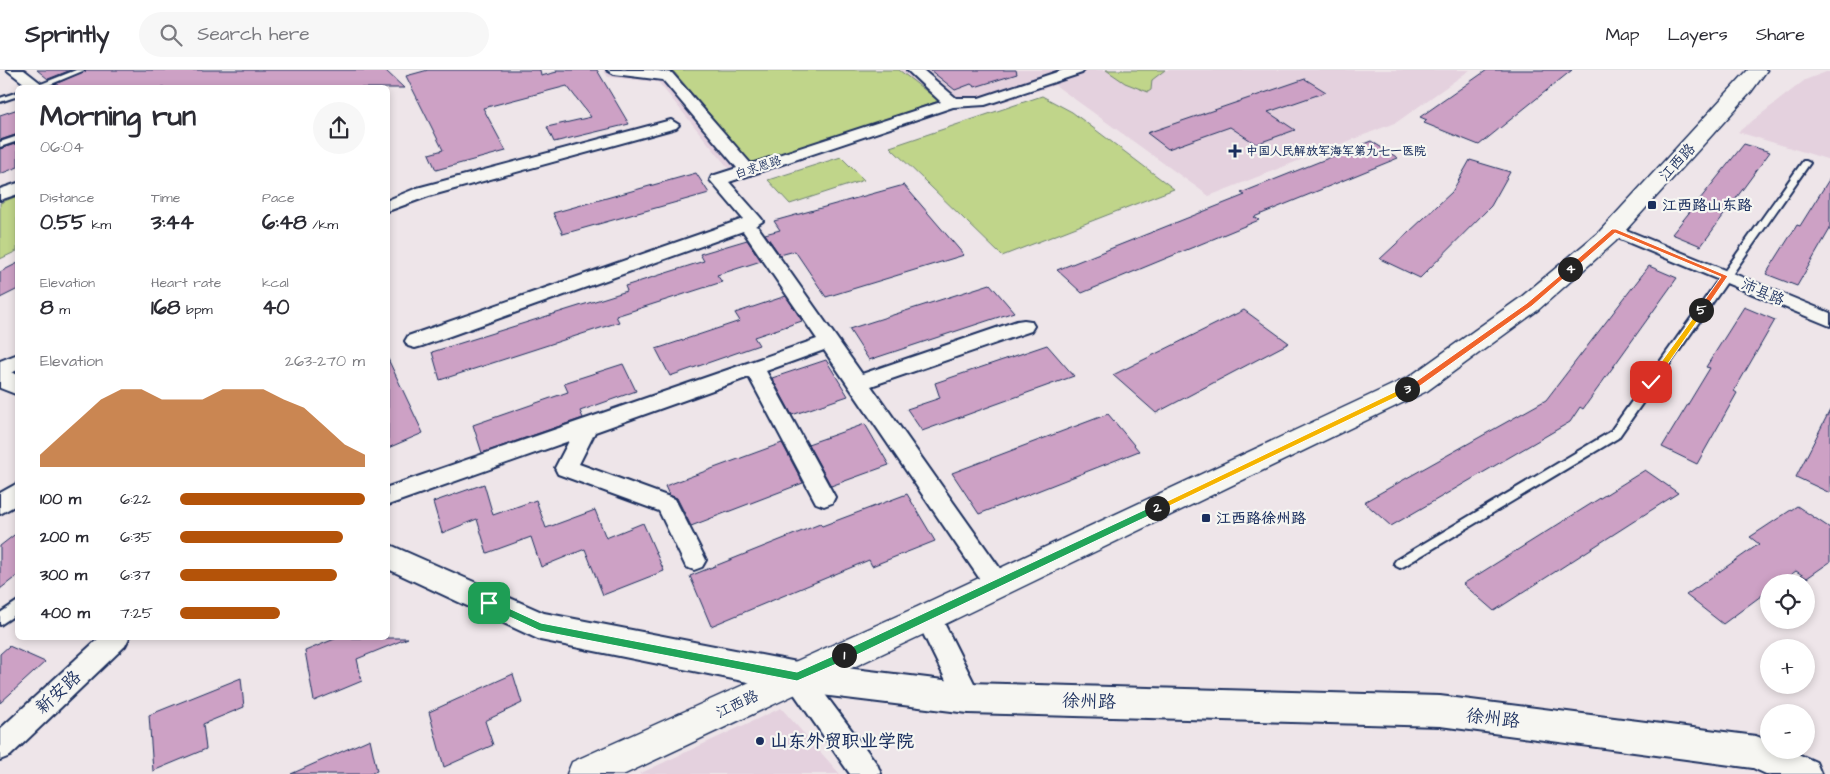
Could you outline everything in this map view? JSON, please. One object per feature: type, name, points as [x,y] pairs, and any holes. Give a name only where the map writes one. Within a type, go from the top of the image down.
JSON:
[{"type":"main road","name":"江西路","points":[[585,774],[928,617],[1418,384],[1529,304],[1614,230],[1745,76]]},
{"type":"street","points":[[14,70],[34,85]]},
{"type":"street","points":[[914,70],[952,103]]},
{"type":"street","name":"白求恩路","points":[[415,341],[754,221],[718,180],[952,103],[980,102],[1077,70]]},
{"type":"street","points":[[614,71],[667,76],[748,171]]},
{"type":"street","points":[[390,205],[423,192],[671,125]]},
{"type":"street","points":[[0,195],[15,189]]},
{"type":"street","name":"沛县路","points":[[1614,230],[1830,320]]},
{"type":"street","points":[[752,231],[997,584]]},
{"type":"street","points":[[857,383],[1024,326]]},
{"type":"street","points":[[390,495],[828,342]]},
{"type":"street","points":[[0,370],[15,363]]},
{"type":"street","points":[[754,368],[824,497]]},
{"type":"street","points":[[0,378],[15,385]]},
{"type":"street","points":[[588,425],[566,468],[667,505],[694,560]]},
{"type":"street","points":[[0,506],[15,494]]},
{"type":"street","name":"徐州路","points":[[390,557],[540,626],[797,677],[968,698],[1440,711],[1756,752],[1804,774]]},
{"type":"street","points":[[928,617],[968,698]]},
{"type":"street","name":"新安路","points":[[0,747],[114,640]]},
{"type":"street","points":[[797,677],[867,774]]},
{"type":"lane","points":[[42,85],[82,70]]},
{"type":"lane","points":[[0,100],[15,95]]},
{"type":"lane","points":[[0,145],[15,139]]},
{"type":"lane","points":[[1400,563],[1614,435],[1806,163]]},
{"type":"lane","points":[[0,620],[15,608]]},
{"type":"shaded area","name":"中国人民解放军海军第九七一医院","points":[[603,70],[1470,70],[1397,122],[1209,196],[1055,85],[993,105],[949,109],[739,181],[658,82],[608,77]]},
{"type":"shaded area","points":[[1830,72],[1830,160],[1738,132],[1805,80]]},
{"type":"shaded area","name":"山东外贸职业学院","points":[[781,708],[840,774],[639,774]]},
{"type":"green space","points":[[653,70],[899,70],[939,101],[752,164],[674,72]]},
{"type":"green space","points":[[1106,70],[1165,70],[1152,80],[1151,90],[1148,92],[1125,83]]},
{"type":"green space","points":[[1042,96],[1072,112],[1174,189],[1002,256],[890,147]]},
{"type":"green space","points":[[841,157],[864,180],[790,204],[768,180]]},
{"type":"green space","points":[[15,197],[15,252],[0,259],[0,203]]},
{"type":"building","points":[[37,70],[71,70],[48,79]]},
{"type":"building","points":[[87,70],[385,70],[404,88],[390,88],[390,85],[55,84]]},
{"type":"building","points":[[428,70],[540,70],[541,76],[557,72],[556,70],[597,70],[629,124],[554,142],[547,127],[591,117],[567,86],[483,108],[506,151],[436,170],[429,154],[443,150],[406,76]]},
{"type":"building","points":[[930,70],[1016,70],[1017,74],[975,87],[971,84],[955,90]]},
{"type":"building","points":[[1487,70],[1572,70],[1479,145],[1424,123],[1427,120],[1420,117]]},
{"type":"building","points":[[1305,79],[1326,92],[1268,112],[1295,130],[1256,144],[1230,127],[1168,149],[1147,133]]},
{"type":"building","points":[[15,110],[15,135],[0,140],[0,115]]},
{"type":"building","points":[[1371,141],[1398,158],[1254,217],[1259,220],[1082,293],[1057,270],[1245,195],[1241,193]]},
{"type":"building","points":[[15,144],[15,168],[0,174],[0,149]]},
{"type":"building","points":[[1744,144],[1770,152],[1701,246],[1672,234]]},
{"type":"building","points":[[1470,160],[1510,172],[1491,206],[1420,278],[1380,259],[1452,192]]},
{"type":"building","points":[[696,173],[709,193],[563,234],[553,213]]},
{"type":"building","points":[[1830,178],[1830,229],[1797,286],[1766,274],[1797,225],[1800,226]]},
{"type":"building","points":[[904,185],[964,255],[826,297],[795,251],[780,255],[765,234],[780,230],[774,221]]},
{"type":"building","points":[[747,240],[761,261],[717,275],[722,282],[616,316],[619,322],[440,380],[432,352],[627,291],[625,286],[704,261],[700,254]]},
{"type":"building","points":[[15,264],[15,290],[0,298],[0,272]]},
{"type":"building","points":[[1649,266],[1677,278],[1583,409],[1580,407],[1570,422],[1391,526],[1364,502],[1546,400]]},
{"type":"building","points":[[990,284],[1014,312],[869,360],[849,329]]},
{"type":"building","points":[[786,296],[802,321],[754,337],[759,345],[670,376],[656,349],[740,321],[735,313]]},
{"type":"building","points":[[1744,307],[1775,320],[1734,391],[1737,393],[1697,464],[1662,447],[1710,368],[1706,367]]},
{"type":"building","points":[[1244,310],[1289,343],[1156,413],[1113,375]]},
{"type":"building","points":[[1047,345],[1074,376],[922,431],[907,409],[940,398],[935,383]]},
{"type":"building","points":[[826,360],[848,396],[792,415],[772,378]]},
{"type":"building","points":[[390,363],[423,433],[390,447]]},
{"type":"building","points":[[623,364],[636,391],[580,411],[583,418],[482,453],[473,425],[568,392],[564,383]]},
{"type":"building","points":[[1830,410],[1830,493],[1796,477]]},
{"type":"building","points":[[1108,414],[1139,451],[979,514],[952,473]]},
{"type":"building","points":[[865,424],[889,465],[831,486],[808,444]]},
{"type":"building","points":[[782,443],[803,483],[691,526],[677,498],[669,495],[665,486]]},
{"type":"building","points":[[1645,470],[1678,493],[1494,611],[1463,584]]},
{"type":"building","points":[[484,484],[493,515],[536,500],[546,528],[595,510],[606,538],[643,523],[664,571],[603,595],[585,549],[541,567],[531,537],[487,553],[477,519],[442,533],[433,502]]},
{"type":"building","points":[[907,494],[935,541],[872,566],[869,560],[711,626],[690,576],[820,524],[822,526]]},
{"type":"building","points":[[1797,506],[1830,528],[1830,562],[1813,574],[1801,574],[1796,571],[1792,574],[1760,574],[1760,597],[1723,624],[1686,595],[1759,544],[1750,537]]},
{"type":"building","points":[[15,534],[15,577],[0,589],[0,546]]},
{"type":"building","points":[[390,638],[408,638],[357,659],[362,681],[314,701],[305,651],[332,640],[390,640]]},
{"type":"building","points":[[9,646],[45,662],[0,703],[0,654]]},
{"type":"building","points":[[513,674],[522,703],[485,721],[493,745],[444,767],[429,712]]},
{"type":"building","points":[[241,678],[244,707],[203,724],[206,749],[153,771],[149,715]]},
{"type":"building","points":[[370,739],[377,771],[369,774],[291,774]]},
{"type":"place","name":"中国人民解放军海军第九七一医院","points":[[1235,151]]},
{"type":"place","name":"江西路山东路","points":[[1652,205]]},
{"type":"place","name":"江西路徐州路","points":[[1206,518]]},
{"type":"place","name":"山东外贸职业学院","points":[[760,741]]},
{"type":"route","points":[[489,603],[540,626],[797,677],[928,617],[1418,384],[1529,304],[1614,230],[1725,276],[1651,382]]}]
